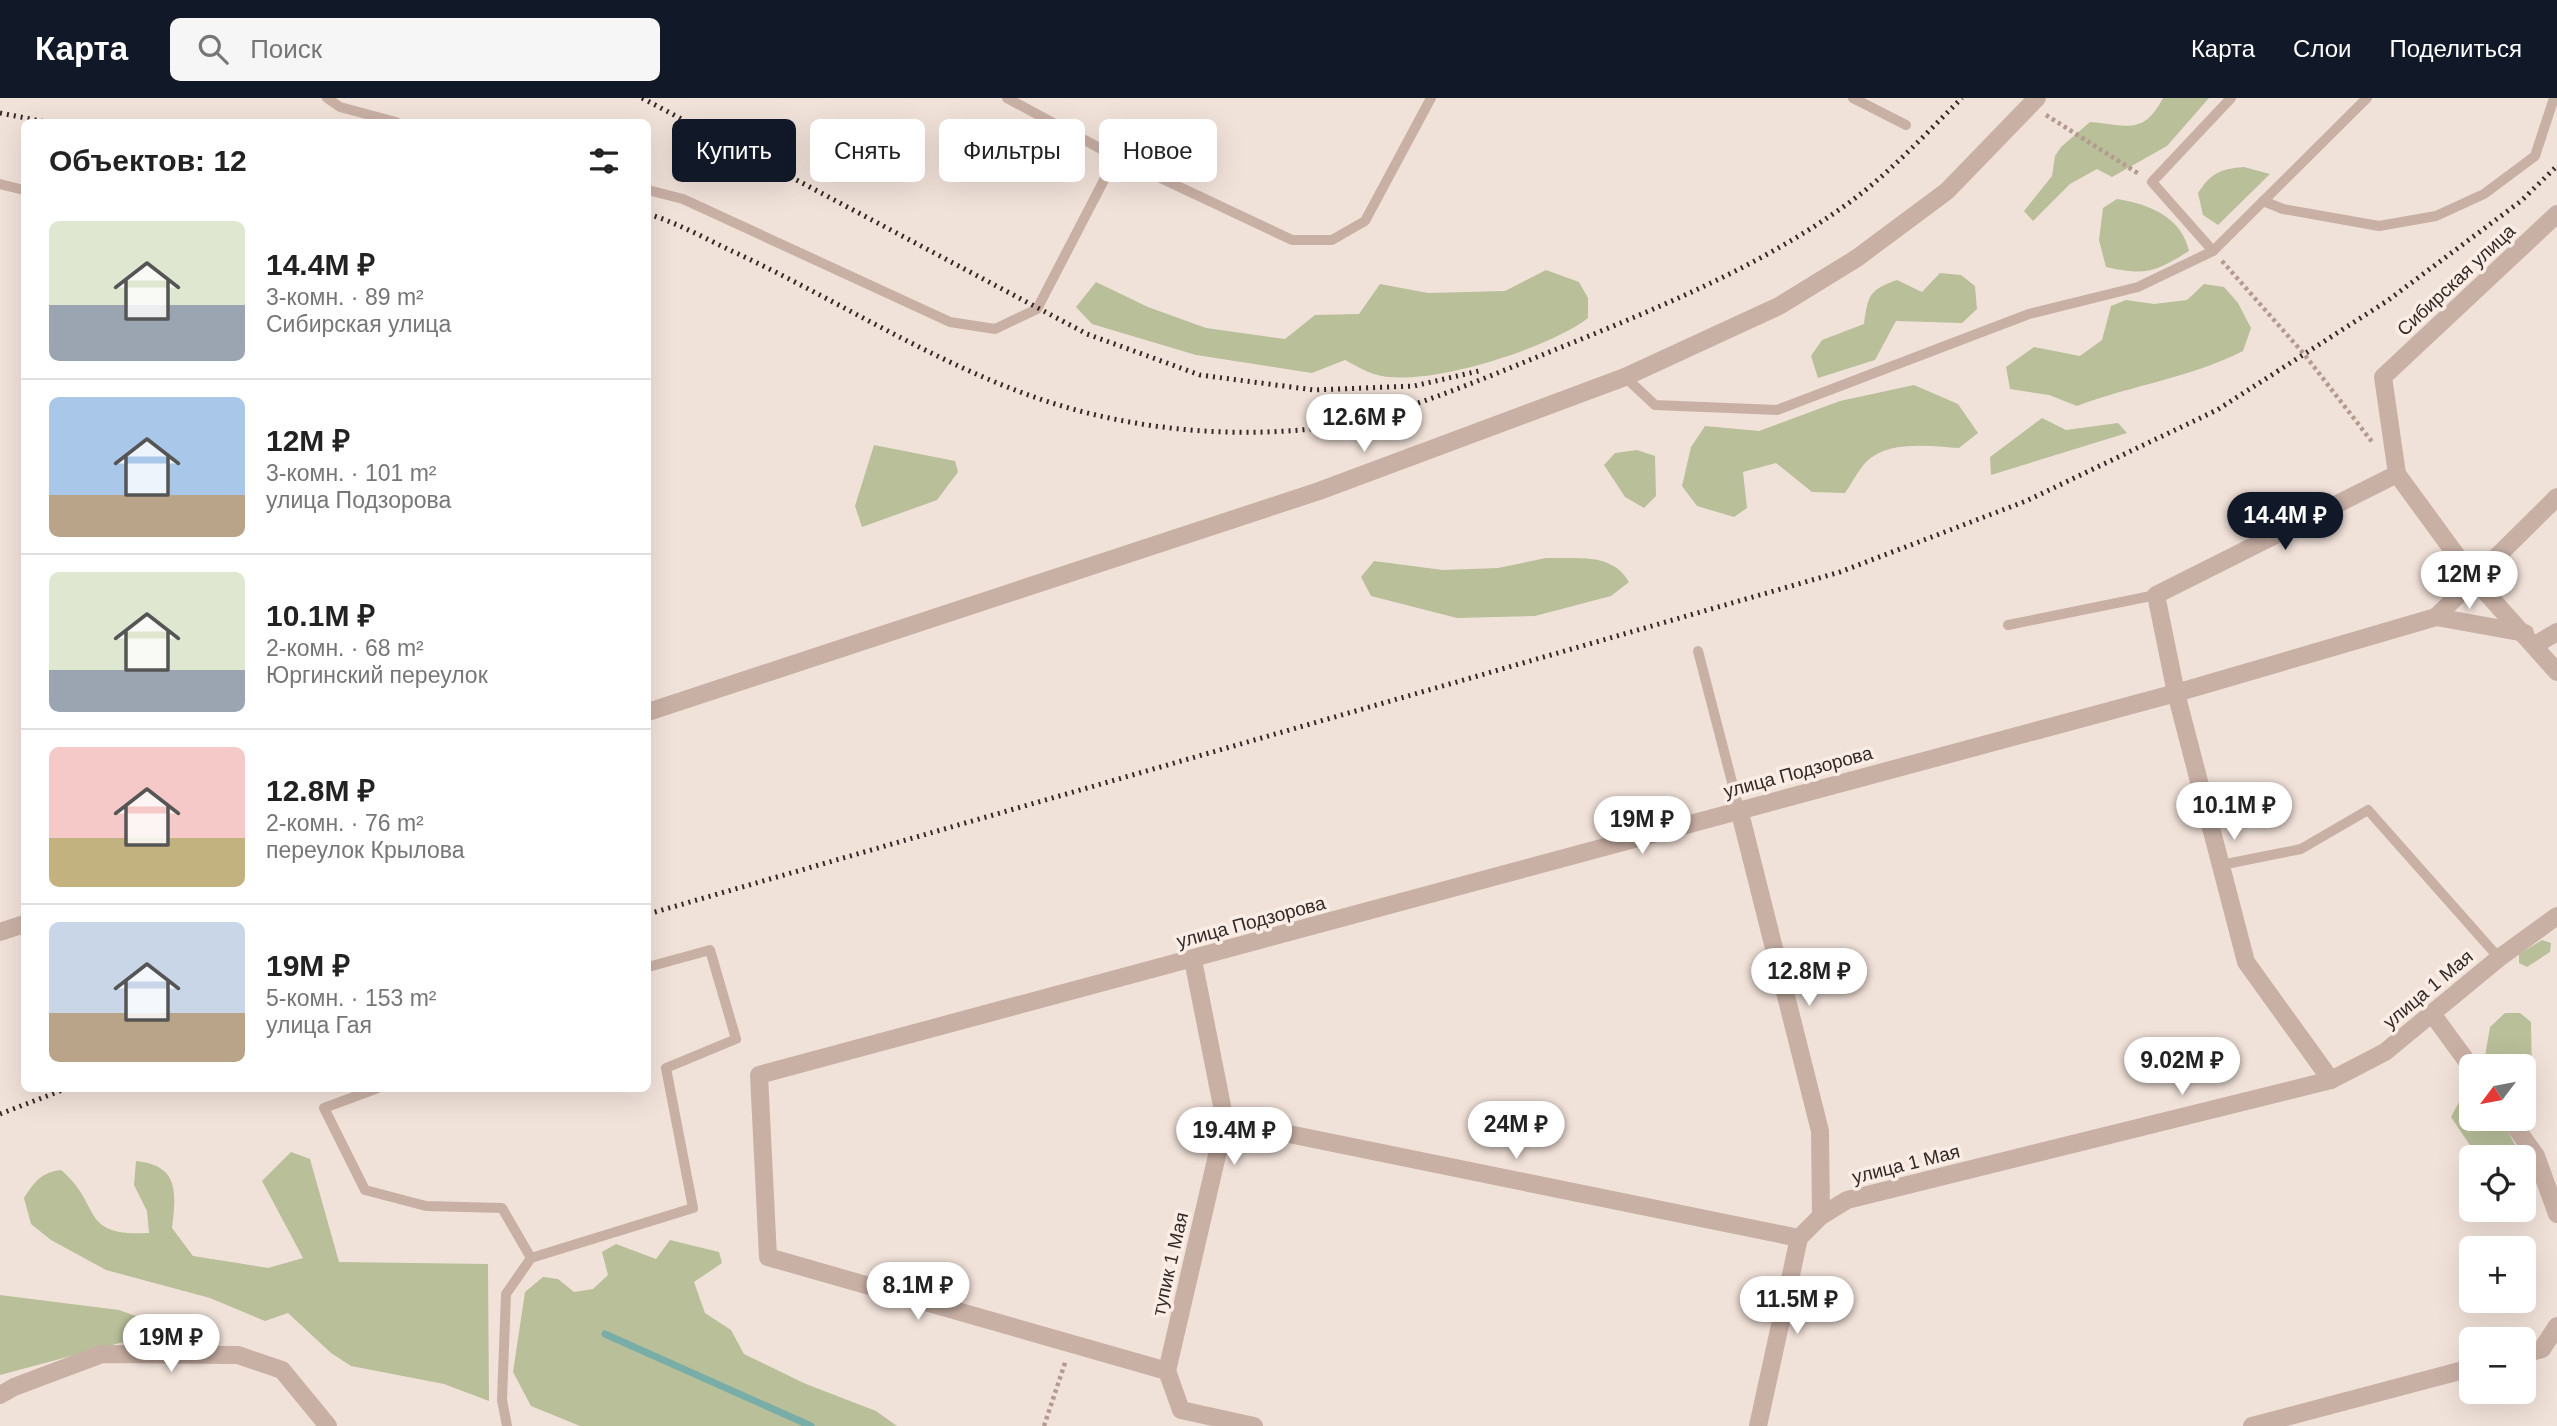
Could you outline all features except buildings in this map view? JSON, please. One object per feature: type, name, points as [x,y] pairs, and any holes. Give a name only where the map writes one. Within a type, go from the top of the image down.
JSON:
[{"type":"street","points":[[651,711],[1319,491],[1625,377],[1779,306],[1857,258],[1947,191],[2034,102]]},
{"type":"street","name":"Сибирская улица","points":[[2397,474],[2383,377],[2557,214]]},
{"type":"street","points":[[2331,1080],[2246,962],[2176,693],[2156,595],[2397,474],[2473,578],[2530,639],[2557,673]]},
{"type":"street","points":[[2436,617],[2557,497]]},
{"type":"street","name":"улица Подзорова","points":[[1071,1345],[768,1257],[759,1075],[2176,693],[2436,617],[2530,639]]},
{"type":"street","points":[[2530,639],[2557,632]]},
{"type":"street","points":[[1739,809],[1820,1130],[1821,1216]]},
{"type":"street","name":"улица 1 Мая","points":[[1799,1238],[1821,1216],[1847,1200],[2331,1080],[2385,1052],[2499,958],[2557,916]]},
{"type":"street","points":[[0,932],[21,925]]},
{"type":"street","name":"тупик 1 Мая","points":[[1167,1371],[1225,1121],[1193,960]]},
{"type":"street","points":[[2433,1015],[2462,1054]]},
{"type":"street","points":[[1225,1121],[1799,1238],[1758,1426]]},
{"type":"street","points":[[2518,1131],[2536,1156],[2557,1214]]},
{"type":"street","points":[[2536,1351],[2542,1349],[2557,1326]]},
{"type":"street","points":[[1071,1345],[1167,1371],[1181,1410],[1254,1426]]},
{"type":"street","points":[[0,1395],[14,1387],[102,1354],[238,1355],[282,1370],[328,1426]]},
{"type":"street","points":[[2252,1426],[2459,1371]]},
{"type":"lane","points":[[327,98],[340,107],[385,119]]},
{"type":"lane","points":[[1007,98],[1099,148]]},
{"type":"lane","points":[[1169,182],[1292,240],[1332,240],[1365,220],[1431,98]]},
{"type":"lane","points":[[1853,98],[1906,125]]},
{"type":"lane","points":[[2213,251],[2152,182],[2231,98]]},
{"type":"lane","points":[[1625,377],[1655,405],[1777,410],[2029,314],[2138,287],[2213,251],[2367,98]]},
{"type":"lane","points":[[2263,201],[2283,209],[2379,226],[2436,216],[2484,194],[2535,156],[2554,98]]},
{"type":"lane","points":[[651,191],[683,199],[950,322],[995,329],[1037,309],[1103,182]]},
{"type":"lane","points":[[0,184],[21,189]]},
{"type":"lane","points":[[2008,625],[2156,595]]},
{"type":"lane","points":[[1698,651],[1739,809]]},
{"type":"lane","points":[[2221,865],[2301,849],[2368,810],[2499,958]]},
{"type":"lane","points":[[507,1426],[502,1400],[506,1294],[531,1258],[693,1208],[666,1068],[736,1039],[710,950],[651,966]]},
{"type":"lane","points":[[367,1092],[324,1108],[365,1190],[426,1206],[502,1208],[531,1258]]},
{"type":"path","points":[[2034,102],[2152,182]]},
{"type":"path","points":[[2213,251],[2304,354],[2397,474]]},
{"type":"path","points":[[1044,1426],[1071,1345]]},
{"type":"green space","points":[[2163,98],[2209,98],[2167,146],[2112,177],[2097,169],[2070,184],[2033,221],[2024,211],[2052,176],[2055,156],[2061,147],[2090,122],[2124,126],[2141,123],[2156,110]]},
{"type":"green space","points":[[2244,167],[2270,174],[2218,225],[2203,215],[2198,193],[2217,173]]},
{"type":"green space","points":[[2117,199],[2151,208],[2171,220],[2185,239],[2189,251],[2150,270],[2131,271],[2106,267],[2099,240],[2103,208]]},
{"type":"green space","points":[[1546,270],[1579,282],[1588,298],[1588,318],[1570,330],[1516,353],[1452,371],[1422,376],[1395,377],[1374,374],[1345,360],[1312,373],[1196,355],[1092,324],[1076,307],[1096,282],[1148,307],[1206,328],[1285,339],[1315,315],[1359,314],[1380,284],[1428,293],[1505,291]]},
{"type":"green space","points":[[1940,273],[1961,275],[1975,286],[1977,309],[1962,323],[1896,321],[1875,360],[1818,378],[1811,356],[1822,340],[1864,324],[1869,300],[1875,291],[1897,280],[1922,292]]},
{"type":"green space","points":[[2204,284],[2224,287],[2238,303],[2251,328],[2243,351],[2182,375],[2077,406],[2049,395],[2010,389],[2006,367],[2034,347],[2080,356],[2102,340],[2111,306],[2126,300],[2154,304],[2187,300]]},
{"type":"green space","points":[[1914,385],[1958,404],[1978,433],[1959,448],[1911,446],[1876,454],[1864,464],[1845,493],[1812,492],[1776,463],[1743,472],[1747,508],[1734,517],[1697,506],[1682,486],[1691,447],[1705,426],[1759,431],[1840,401]]},
{"type":"green space","points":[[2042,418],[2066,430],[2118,423],[2127,433],[1991,475],[1990,457]]},
{"type":"green space","points":[[874,445],[955,461],[958,472],[937,500],[862,527],[855,506]]},
{"type":"green space","points":[[1637,450],[1655,456],[1656,496],[1644,508],[1625,497],[1604,465],[1615,453]]},
{"type":"green space","points":[[1546,558],[1603,561],[1622,572],[1629,582],[1611,596],[1535,616],[1457,618],[1371,596],[1361,577],[1374,561],[1443,570],[1498,568]]},
{"type":"green space","points":[[2542,940],[2551,943],[2550,952],[2527,967],[2519,963],[2519,954]]},
{"type":"green space","points":[[2505,1013],[2520,1013],[2531,1022],[2532,1054],[2485,1054],[2490,1027]]},
{"type":"green space","points":[[2459,1102],[2459,1129],[2451,1117]]},
{"type":"green space","points":[[2460,1131],[2507,1131],[2515,1145],[2470,1145]]},
{"type":"green space","points":[[291,1152],[310,1159],[339,1262],[488,1264],[489,1401],[444,1384],[351,1366],[331,1353],[288,1313],[265,1321],[210,1298],[106,1270],[51,1240],[31,1224],[24,1198],[39,1179],[61,1170],[74,1183],[101,1224],[111,1230],[127,1233],[149,1233],[147,1211],[134,1185],[136,1161],[150,1164],[161,1168],[172,1183],[172,1228],[193,1256],[268,1268],[303,1258],[262,1181]]},
{"type":"green space","points":[[670,1240],[719,1252],[722,1263],[694,1282],[705,1313],[731,1330],[744,1354],[806,1384],[876,1411],[897,1426],[580,1426],[531,1406],[513,1372],[525,1292],[543,1277],[558,1279],[574,1292],[593,1289],[608,1275],[602,1252],[616,1244],[656,1259]]},
{"type":"green space","points":[[0,1295],[119,1310],[172,1329],[0,1375]]},
{"type":"waterway","points":[[605,1334],[811,1426]]},
{"type":"railway","points":[[642,98],[1087,334],[1200,375],[1314,390],[1414,386],[1483,370]]},
{"type":"railway","points":[[651,215],[773,271],[929,352],[1049,402],[1111,418],[1174,428],[1238,432],[1301,430],[1332,426],[1422,402],[1618,324],[1738,270],[1777,249],[1850,202],[1894,165],[1962,98]]},
{"type":"railway","points":[[0,113],[31,119]]},
{"type":"railway","points":[[651,913],[1840,572],[2026,501],[2217,410],[2387,301],[2521,201],[2557,166]]},
{"type":"railway","points":[[0,1114],[58,1092]]}]
